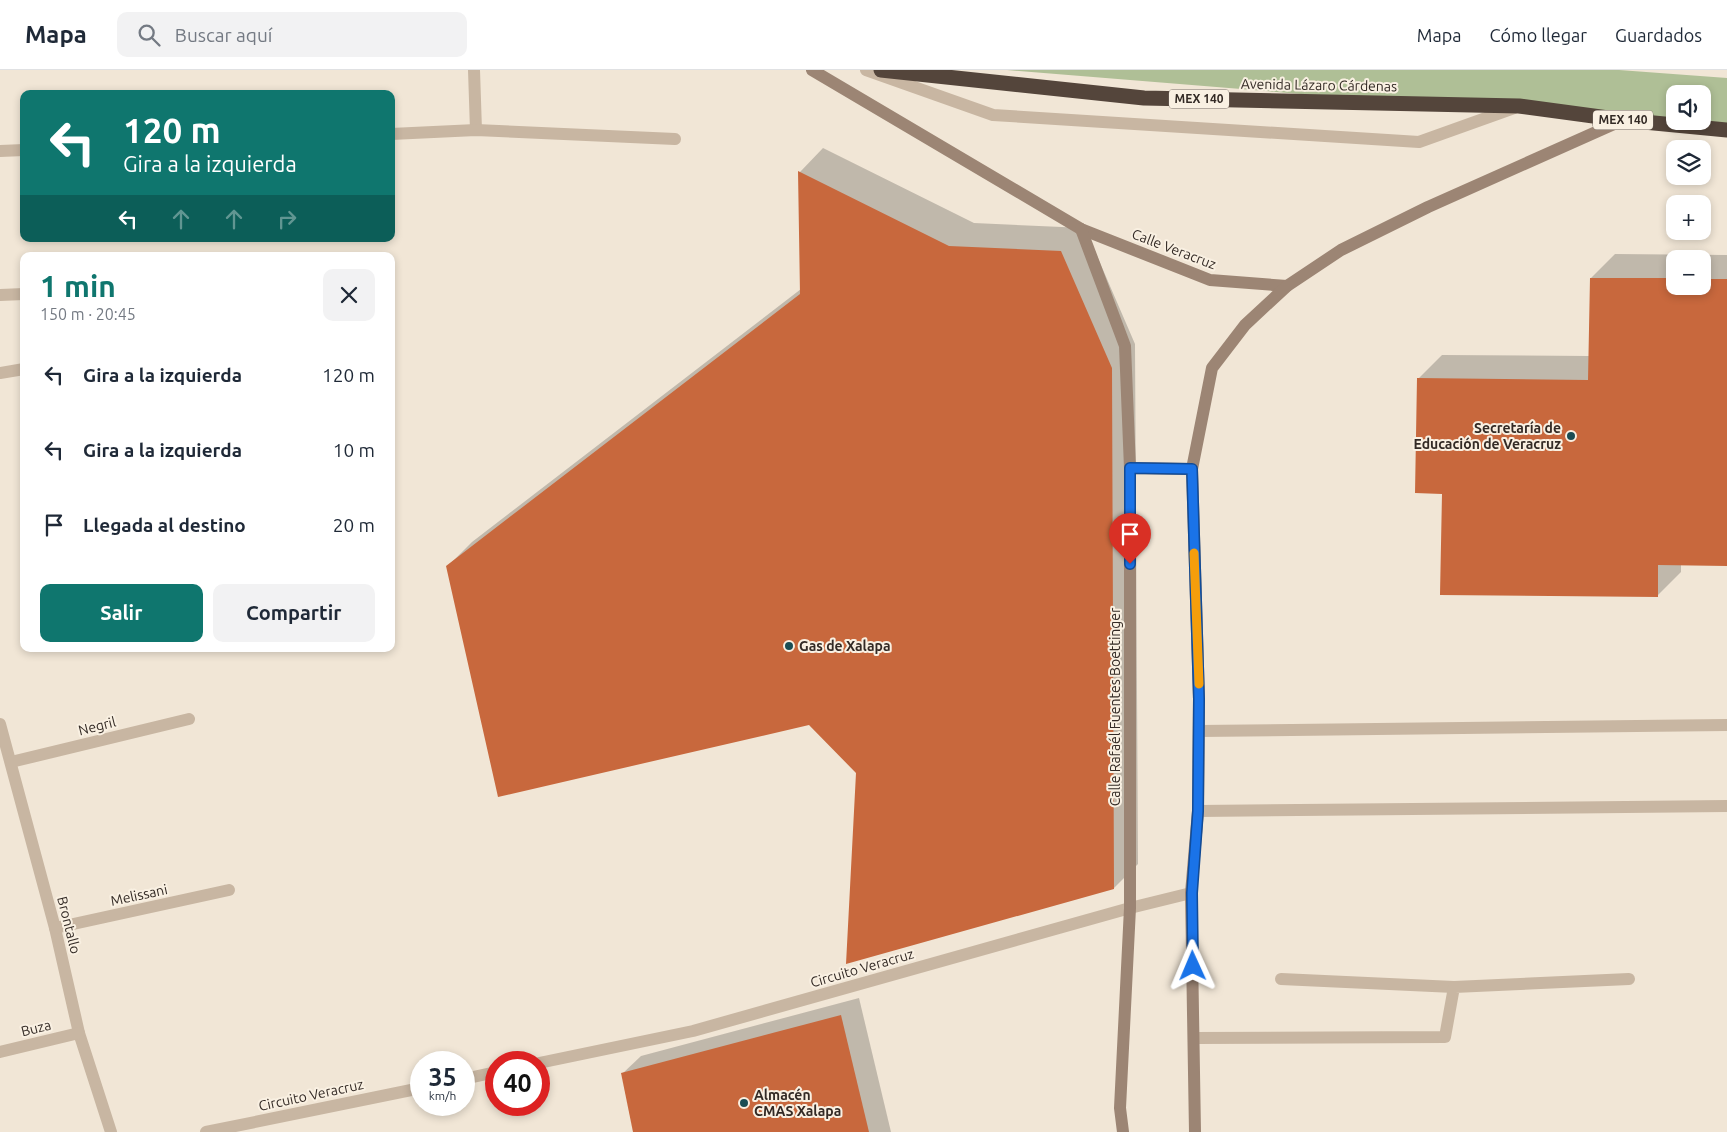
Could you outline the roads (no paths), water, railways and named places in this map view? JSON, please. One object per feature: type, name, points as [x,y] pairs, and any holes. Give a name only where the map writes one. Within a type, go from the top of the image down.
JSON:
[{"type":"highway","name":"Avenida Lázaro Cárdenas","points":[[881,70],[1144,98],[1519,106],[1622,120],[1727,130]]},
{"type":"street","points":[[474,70],[476,130]]},
{"type":"street","name":"Calle Veracruz","points":[[812,70],[1081,229],[1210,280],[1287,286]]},
{"type":"street","points":[[866,70],[993,115],[1419,142],[1519,106]]},
{"type":"street","points":[[1195,1132],[1192,893],[1198,811],[1199,731],[1192,469],[1212,368],[1245,324],[1287,286],[1349,245],[1428,207],[1622,120]]},
{"type":"street","points":[[395,134],[476,130],[675,139]]},
{"type":"street","points":[[0,151],[20,150]]},
{"type":"street","name":"Calle Rafaél Fuentes Boettinger","points":[[1081,229],[1125,346],[1130,468],[1130,908],[1120,1108],[1123,1132]]},
{"type":"street","points":[[0,295],[20,294]]},
{"type":"street","points":[[0,373],[20,370]]},
{"type":"street","points":[[1130,468],[1192,469]]},
{"type":"street","name":"Negril","points":[[11,762],[189,719]]},
{"type":"street","name":"Brontallo","points":[[0,724],[55,928],[79,1033],[111,1132]]},
{"type":"street","points":[[1199,731],[1727,726]]},
{"type":"street","points":[[1198,811],[1727,806]]},
{"type":"street","name":"Melissani","points":[[55,928],[229,890]]},
{"type":"street","name":"Circuito Veracruz","points":[[550,1061],[694,1031],[1130,908],[1192,893]]},
{"type":"street","points":[[1281,979],[1454,987],[1629,979]]},
{"type":"street","points":[[1194,1038],[1445,1037],[1454,987]]},
{"type":"street","name":"Buza","points":[[0,1052],[79,1033]]},
{"type":"street","name":"Circuito Veracruz","points":[[206,1132],[410,1090]]},
{"type":"place","name":"Secretaría de Educación de Veracruz","points":[[1571,436]]},
{"type":"place","name":"Gas de Xalapa","points":[[789,646]]},
{"type":"place","name":"Almacén CMAS Xalapa","points":[[744,1103]]}]
